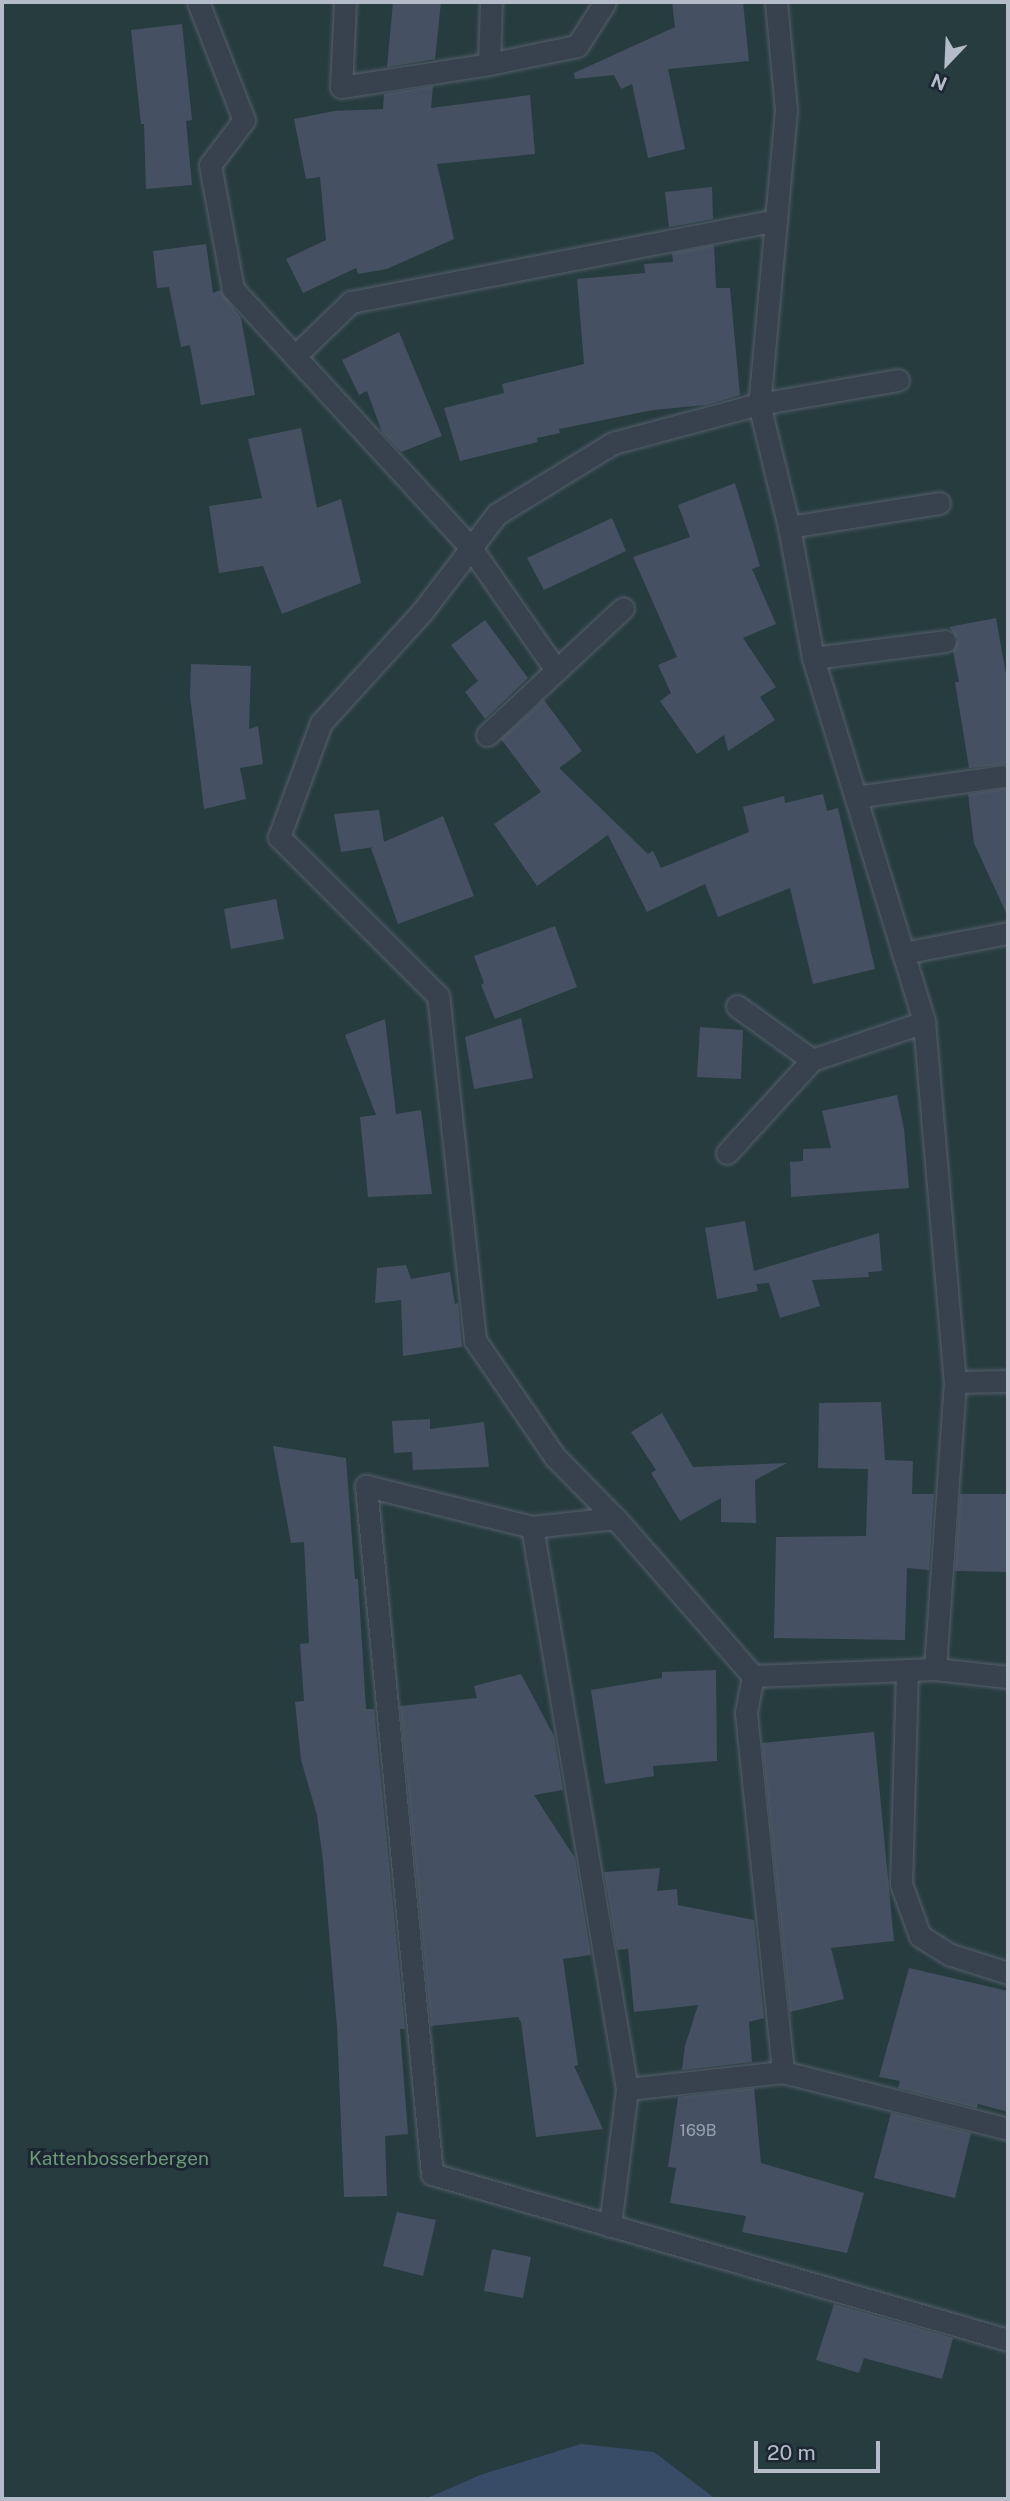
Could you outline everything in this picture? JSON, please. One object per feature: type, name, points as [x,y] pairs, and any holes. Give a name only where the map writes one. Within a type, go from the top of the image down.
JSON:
[{"type":"lane","points":[[198,2],[244,120],[209,164],[233,289],[471,548],[556,670]]},
{"type":"lane","points":[[345,2],[341,87],[489,64],[577,46],[605,2]]},
{"type":"lane","points":[[489,64],[491,2]]},
{"type":"lane","points":[[776,2],[786,110],[759,404],[789,527],[813,658],[924,1022],[954,1382],[935,1669]]},
{"type":"lane","points":[[295,356],[351,302],[776,220]]},
{"type":"lane","points":[[753,1676],[615,1518],[555,1457],[475,1340],[438,996],[279,837],[321,723],[422,612],[497,514],[613,443],[759,404],[898,380]]},
{"type":"lane","points":[[789,527],[939,503]]},
{"type":"lane","points":[[487,735],[623,608]]},
{"type":"lane","points":[[813,658],[945,641]]},
{"type":"lane","points":[[856,797],[1003,776]]},
{"type":"lane","points":[[903,954],[1008,933]]},
{"type":"lane","points":[[737,1006],[812,1060]]},
{"type":"lane","points":[[727,1153],[812,1060],[924,1022]]},
{"type":"lane","points":[[954,1382],[1008,1381]]},
{"type":"lane","points":[[615,1518],[532,1527],[366,1486],[432,2174],[1008,2340]]},
{"type":"lane","points":[[532,1527],[627,2089],[610,2226]]},
{"type":"lane","points":[[753,1676],[935,1669],[1008,1677]]},
{"type":"lane","points":[[907,1670],[901,1884],[920,1936],[951,1955],[1008,1973]]},
{"type":"lane","points":[[753,1676],[746,1713],[783,2072]]},
{"type":"lane","points":[[627,2089],[783,2072],[1008,2129]]},
{"type":"green space","name":"Kattenbosserbergen","points":[[2,2],[1008,2],[1008,2499],[716,2499],[654,2452],[480,2475],[425,2499],[2,2499]]},
{"type":"water","points":[[581,2444],[654,2452],[716,2499],[425,2499],[480,2475]]},
{"type":"building","points":[[393,2],[441,2],[435,59],[387,67]]},
{"type":"building","points":[[672,2],[743,2],[749,61],[668,69],[685,149],[648,158],[632,84],[621,89],[614,75],[575,79],[574,73],[675,27]]},
{"type":"building","points":[[182,24],[192,120],[186,121],[192,185],[146,189],[144,124],[141,124],[131,30]]},
{"type":"building","points":[[433,86],[431,108],[530,95],[535,154],[437,164],[454,239],[387,269],[358,274],[356,268],[303,293],[286,259],[326,240],[320,177],[306,179],[294,119],[334,111],[383,109],[384,94]]},
{"type":"building","points":[[712,187],[713,219],[669,227],[665,192]]},
{"type":"building","points":[[206,244],[213,293],[220,290],[241,318],[255,395],[201,405],[190,345],[181,347],[169,287],[157,288],[153,251]]},
{"type":"building","points":[[714,245],[716,288],[730,288],[740,395],[706,405],[653,410],[559,429],[560,433],[537,438],[538,442],[460,461],[444,408],[504,393],[502,384],[584,364],[577,279],[645,273],[644,264],[673,262],[672,253]]},
{"type":"building","points":[[399,332],[442,436],[401,452],[382,432],[367,391],[359,395],[342,360]]},
{"type":"building","points":[[301,428],[317,508],[341,499],[361,583],[282,614],[263,566],[219,573],[209,506],[262,498],[248,439]]},
{"type":"building","points":[[735,483],[760,566],[752,569],[776,624],[743,638],[776,687],[760,697],[775,720],[728,751],[724,735],[697,754],[660,701],[671,693],[658,665],[677,657],[633,557],[690,537],[678,505]]},
{"type":"building","points":[[612,518],[626,551],[544,590],[527,558]]},
{"type":"building","points":[[996,618],[1008,686],[1008,764],[969,768],[955,682],[959,682],[953,651],[958,639],[949,627]]},
{"type":"building","points":[[485,620],[528,678],[485,719],[465,692],[478,681],[451,645]]},
{"type":"building","points":[[191,664],[251,666],[249,729],[258,726],[263,764],[240,768],[246,799],[204,809],[190,696]]},
{"type":"building","points":[[544,700],[582,751],[559,768],[648,854],[653,851],[661,868],[749,832],[743,807],[784,796],[785,803],[823,794],[827,811],[838,808],[875,969],[813,984],[790,888],[718,917],[705,884],[647,912],[608,835],[537,886],[494,824],[541,792],[501,739]]},
{"type":"building","points":[[1008,788],[1008,917],[974,843],[968,794]]},
{"type":"building","points":[[379,810],[384,842],[443,816],[474,896],[398,924],[371,848],[374,847],[341,852],[334,814]]},
{"type":"building","points":[[276,899],[284,939],[231,949],[224,909]]},
{"type":"building","points":[[555,926],[577,987],[495,1019],[481,985],[484,983],[474,956]]},
{"type":"building","points":[[521,1018],[533,1078],[474,1089],[465,1037]]},
{"type":"building","points":[[385,1019],[396,1114],[421,1110],[432,1194],[368,1197],[360,1117],[376,1115],[345,1035]]},
{"type":"building","points":[[700,1027],[743,1030],[741,1079],[697,1077]]},
{"type":"building","points":[[897,1095],[904,1129],[909,1188],[791,1197],[790,1162],[803,1161],[803,1149],[831,1148],[822,1111]]},
{"type":"building","points":[[745,1221],[754,1271],[879,1233],[882,1271],[868,1272],[869,1277],[812,1280],[820,1306],[780,1318],[769,1283],[756,1284],[758,1291],[717,1299],[705,1228]]},
{"type":"building","points":[[406,1265],[411,1279],[450,1272],[455,1304],[458,1303],[462,1347],[403,1356],[401,1300],[375,1303],[377,1268]]},
{"type":"building","points":[[881,1402],[885,1460],[913,1461],[912,1494],[934,1494],[929,1570],[907,1568],[905,1640],[774,1638],[776,1537],[866,1536],[868,1469],[818,1468],[819,1403]]},
{"type":"building","points":[[662,1413],[693,1467],[787,1463],[755,1480],[756,1523],[721,1522],[721,1498],[680,1521],[651,1473],[656,1470],[631,1432]]},
{"type":"building","points":[[430,1419],[430,1429],[484,1422],[489,1467],[413,1470],[412,1452],[394,1453],[392,1421]]},
{"type":"building","points":[[273,1446],[346,1458],[355,1579],[358,1579],[366,1709],[374,1709],[405,2029],[400,2029],[408,2134],[385,2136],[387,2196],[344,2197],[337,2027],[323,1861],[317,1815],[301,1760],[295,1702],[304,1701],[300,1644],[309,1643],[304,1542],[291,1543]]},
{"type":"building","points":[[960,1494],[1008,1494],[1008,1572],[955,1571]]},
{"type":"building","points":[[716,1670],[717,1761],[653,1766],[654,1776],[605,1784],[591,1690],[662,1678],[662,1672]]},
{"type":"building","points":[[521,1674],[554,1736],[563,1790],[534,1795],[575,1858],[591,1955],[563,1959],[578,2065],[574,2066],[603,2129],[536,2137],[521,2022],[518,2017],[431,2026],[400,1706],[477,1698],[474,1686]]},
{"type":"building","points":[[874,1732],[894,1941],[831,1948],[844,1999],[790,2012],[762,1743]]},
{"type":"building","points":[[660,1868],[657,1891],[677,1889],[678,1905],[754,1920],[764,2018],[749,2022],[752,2062],[682,2070],[685,2046],[698,2005],[634,2012],[628,1949],[617,1950],[604,1872]]},
{"type":"building","points":[[909,1968],[1008,1991],[1008,2112],[978,2104],[977,2108],[898,2088],[900,2081],[879,2077]]},
{"type":"building","points":[[754,2088],[761,2163],[864,2193],[847,2253],[742,2232],[746,2216],[670,2203],[676,2168],[668,2167],[678,2097]]},
{"type":"building","points":[[891,2113],[971,2133],[955,2198],[874,2178]]},
{"type":"building","points":[[397,2212],[436,2220],[423,2276],[383,2266]]},
{"type":"building","points":[[492,2249],[531,2257],[523,2298],[484,2291]]},
{"type":"building","points":[[834,2304],[953,2338],[942,2379],[864,2358],[859,2373],[816,2360]]}]
